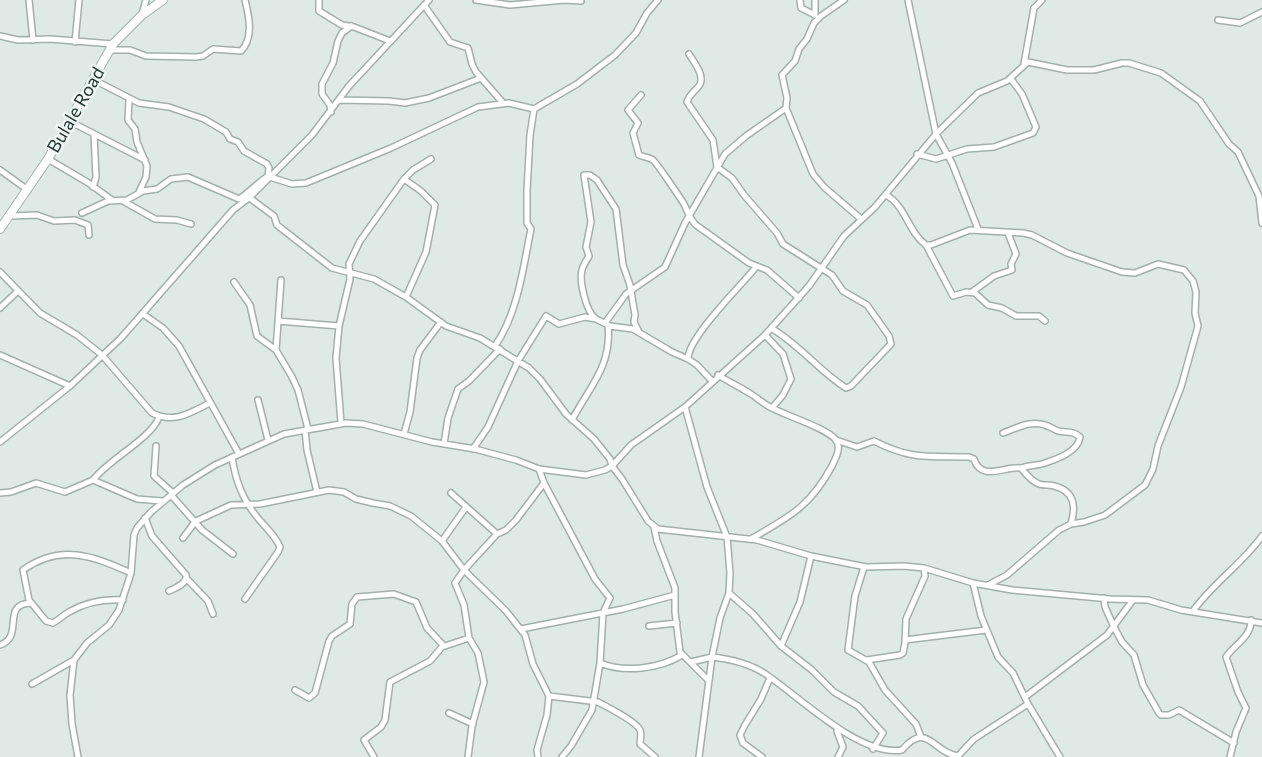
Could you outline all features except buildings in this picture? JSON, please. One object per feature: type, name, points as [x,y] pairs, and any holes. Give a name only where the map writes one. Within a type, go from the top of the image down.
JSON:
[{"type":"street","points":[[29,0],[33,40]]},
{"type":"street","points":[[75,42],[79,0]]},
{"type":"street","points":[[142,15],[146,0]]},
{"type":"street","name":"Bulale Road","points":[[0,229],[48,159],[111,47],[142,15],[163,0]]},
{"type":"street","points":[[0,36],[12,39],[75,42],[130,50],[146,56],[196,57],[203,56],[213,49],[241,51],[246,44],[249,28],[249,14],[245,0]]},
{"type":"street","points":[[319,0],[319,11],[339,24],[390,40]]},
{"type":"street","points":[[476,0],[510,5],[564,0],[581,1]]},
{"type":"street","points":[[269,176],[292,184],[306,183],[391,148],[485,105],[515,104],[534,109],[581,81],[620,50],[636,33],[647,13],[658,0]]},
{"type":"street","points":[[800,0],[801,8],[815,15]]},
{"type":"street","points":[[815,0],[814,23],[807,39],[799,49],[795,61],[781,76],[787,98],[786,108],[813,174],[824,187],[861,219]]},
{"type":"street","points":[[814,23],[821,15],[844,0]]},
{"type":"street","points":[[908,0],[936,134],[961,185],[978,229]]},
{"type":"street","points":[[32,684],[74,660],[87,643],[115,618],[123,600],[130,573],[134,535],[145,518],[172,494],[204,471],[268,440],[284,434],[341,423],[363,424],[473,449],[516,460],[539,469],[586,475],[612,466],[631,445],[685,406],[765,335],[799,298],[838,243],[885,195],[917,154],[978,93],[1011,79],[1024,64],[1034,8],[1041,0]]},
{"type":"street","points":[[0,442],[70,386],[143,314],[210,235],[312,135],[390,40],[426,2],[448,40],[468,48],[472,64],[502,103]]},
{"type":"street","points":[[1218,20],[1240,23],[1262,12]]},
{"type":"street","points":[[331,111],[322,94],[322,84],[333,63],[342,33],[351,26]]},
{"type":"street","points":[[689,54],[697,67],[701,81],[687,98],[687,102],[713,141],[717,167],[732,178],[777,232],[783,244],[835,277],[843,291],[867,304],[891,340],[889,348],[851,386],[846,388],[834,380],[808,355],[771,328]]},
{"type":"street","points":[[1024,64],[1033,62],[1067,70],[1089,70],[1129,63],[1161,73],[1200,101],[1211,120],[1238,152],[1259,196],[1262,223]]},
{"type":"street","points":[[339,100],[389,101],[405,104],[429,98],[481,78]]},
{"type":"street","points":[[917,154],[933,159],[975,148],[994,147],[1035,131],[1036,127],[1022,94],[1011,79]]},
{"type":"street","points":[[94,80],[145,105],[169,107],[204,119],[226,132],[230,139],[238,142],[244,151],[267,164],[269,176]]},
{"type":"street","points":[[641,95],[628,109],[638,123],[633,133],[638,153],[658,165],[684,203],[689,218],[710,236],[756,267],[767,270],[799,298]]},
{"type":"street","points":[[129,99],[129,121],[135,129],[137,142],[146,161],[146,177],[138,193]]},
{"type":"street","points":[[572,420],[596,381],[604,363],[609,346],[606,324],[626,294],[665,267],[717,167],[731,149],[786,108]]},
{"type":"street","points":[[444,444],[448,418],[458,389],[469,381],[498,347],[516,299],[531,229],[526,222],[530,135],[534,109]]},
{"type":"street","points":[[69,121],[146,161]]},
{"type":"street","points":[[93,187],[96,177],[94,134]]},
{"type":"street","points":[[48,159],[112,200]]},
{"type":"street","points":[[341,423],[336,379],[339,326],[350,273],[349,264],[360,241],[404,179],[409,173],[431,159]]},
{"type":"street","points":[[0,170],[28,190]]},
{"type":"street","points":[[639,332],[634,322],[631,291],[623,265],[616,209],[597,180],[590,175],[584,175],[591,222],[586,247],[588,256],[582,276],[584,297],[589,312],[606,324],[633,329],[688,359],[712,381]]},
{"type":"street","points":[[123,201],[138,193],[157,189],[171,179],[188,177],[239,199],[269,176]]},
{"type":"street","points":[[404,179],[435,205],[426,252],[406,297]]},
{"type":"street","points":[[885,195],[897,202],[917,237],[926,245],[950,294],[956,296],[972,292],[994,276],[1012,270],[1011,264],[1016,254],[1008,233]]},
{"type":"street","points":[[251,199],[274,216],[276,223],[289,235],[332,267],[374,279],[406,297],[441,322],[498,347],[534,372],[572,420],[590,434],[610,459],[612,466],[654,527],[667,531],[751,539],[811,556],[864,567],[924,568],[974,583],[1104,598],[1148,600],[1193,611],[1262,623]]},
{"type":"street","points":[[82,213],[112,200],[123,201],[155,219],[177,220],[190,224]]},
{"type":"street","points":[[10,216],[37,215],[54,221],[82,221],[88,225],[89,235]]},
{"type":"street","points":[[926,245],[964,231],[978,229],[1032,235],[1067,253],[1112,269],[1131,273],[1158,264],[1179,268],[1190,275],[1196,292],[1197,331],[1185,376],[1160,441],[1149,479],[1140,490],[1105,514],[1059,530],[1007,575],[988,585]]},
{"type":"street","points":[[688,359],[703,329],[756,267]]},
{"type":"street","points":[[0,272],[40,313],[77,334],[102,355],[147,409],[159,417],[176,419],[210,403]]},
{"type":"street","points":[[276,350],[282,279]]},
{"type":"street","points":[[234,282],[250,305],[254,318],[254,331],[257,336],[276,350],[298,390],[317,492]]},
{"type":"street","points":[[0,308],[18,291]]},
{"type":"street","points":[[972,292],[988,305],[1002,308],[1016,316],[1039,316],[1045,321]]},
{"type":"street","points":[[143,314],[163,328],[179,346],[239,453]]},
{"type":"street","points":[[473,449],[488,427],[518,361],[546,316],[560,324],[580,317],[596,319]]},
{"type":"street","points":[[278,321],[339,326]]},
{"type":"street","points":[[404,434],[410,412],[417,358],[420,350],[441,322]]},
{"type":"street","points":[[765,335],[783,354],[791,379],[783,395],[772,408]]},
{"type":"street","points":[[0,355],[70,386]]},
{"type":"street","points":[[718,375],[772,408],[804,421],[836,440],[857,447],[874,441],[890,450],[917,457],[969,457],[974,459],[981,470],[985,471],[1043,464],[1074,448],[1080,437],[1071,431],[1061,431],[1041,424],[1026,424],[1003,433]]},
{"type":"street","points":[[258,400],[268,440]]},
{"type":"street","points":[[685,406],[707,487],[727,537],[730,573],[729,593],[720,618],[708,680],[699,757]]},
{"type":"street","points":[[0,493],[36,483],[67,492],[93,480],[105,465],[152,428],[159,417]]},
{"type":"street","points":[[751,539],[790,517],[812,498],[836,458],[838,448],[836,440]]},
{"type":"street","points":[[156,446],[154,476],[194,522],[232,554]]},
{"type":"street","points":[[232,458],[235,476],[248,504],[280,547],[245,598]]},
{"type":"street","points":[[1021,468],[1033,481],[1058,487],[1070,497],[1074,508],[1071,524]]},
{"type":"street","points":[[539,469],[544,483],[595,579],[610,598],[612,605],[618,610]]},
{"type":"street","points":[[93,480],[137,499],[164,501]]},
{"type":"street","points":[[468,757],[473,724],[484,682],[478,653],[469,638],[464,605],[456,583],[464,570],[497,534],[506,530],[516,520],[544,483]]},
{"type":"street","points":[[183,538],[194,522],[231,505],[260,504],[336,490],[356,499],[394,507],[411,516],[442,541],[464,570],[521,629],[528,642],[533,664],[549,696],[546,723],[537,750],[538,757]]},
{"type":"street","points":[[451,494],[497,534]]},
{"type":"street","points":[[137,499],[151,512]]},
{"type":"street","points":[[442,541],[466,507]]},
{"type":"street","points":[[145,518],[152,536],[184,571],[187,579],[206,598],[213,614]]},
{"type":"street","points":[[654,527],[660,549],[674,582],[681,655],[708,680]]},
{"type":"street","points":[[1193,611],[1262,536]]},
{"type":"street","points":[[123,600],[108,599],[87,604],[53,623],[46,621],[31,603],[24,570],[52,555],[65,553],[92,558],[130,573]]},
{"type":"street","points":[[781,646],[800,602],[811,556]]},
{"type":"street","points":[[864,567],[855,596],[849,651],[867,660],[885,690],[916,724],[921,737]]},
{"type":"street","points":[[867,660],[900,655],[904,651],[906,619],[925,576],[924,568]]},
{"type":"street","points":[[169,591],[187,579]]},
{"type":"street","points":[[974,583],[986,630],[998,657],[1013,673],[1028,704],[1060,757]]},
{"type":"street","points":[[729,593],[753,614],[781,646],[812,670],[825,685],[858,706],[873,720],[883,733],[873,749]]},
{"type":"street","points":[[295,690],[309,698],[314,696],[332,636],[350,624],[352,603],[357,597],[394,594],[416,602],[427,628],[444,646]]},
{"type":"street","points":[[521,629],[618,610],[675,595]]},
{"type":"street","points":[[562,757],[571,746],[594,701],[600,663],[603,613],[610,598]]},
{"type":"street","points":[[1104,598],[1114,627],[1122,642],[1134,655],[1143,685],[1161,715],[1169,715],[1179,710],[1234,743]]},
{"type":"street","points":[[1025,697],[1097,643],[1114,627],[1133,600]]},
{"type":"street","points":[[0,645],[7,642],[10,636],[9,613],[18,604],[31,603]]},
{"type":"street","points":[[1230,757],[1236,732],[1246,708],[1226,657],[1247,633],[1251,620]]},
{"type":"street","points":[[649,626],[677,623]]},
{"type":"street","points":[[905,640],[986,630]]},
{"type":"street","points":[[374,757],[364,740],[381,727],[385,720],[390,682],[430,661],[444,646],[469,638]]},
{"type":"street","points":[[600,663],[610,667],[630,669],[664,663],[681,655]]},
{"type":"street","points":[[691,662],[712,657],[741,662],[770,678],[836,730],[857,743],[881,751],[899,751],[910,741],[921,737],[930,740],[950,754],[958,756],[974,740],[1028,704]]},
{"type":"street","points":[[74,660],[70,695],[78,757]]},
{"type":"street","points":[[762,757],[743,743],[740,735],[761,699],[770,678]]},
{"type":"street","points":[[549,696],[594,701],[638,726],[641,735],[640,744],[655,757]]},
{"type":"street","points":[[449,713],[473,724]]},
{"type":"street","points":[[836,730],[843,747]]},
{"type":"street","points":[[838,757],[843,747],[857,743]]},
{"type":"street","points":[[881,751],[890,757]]}]
